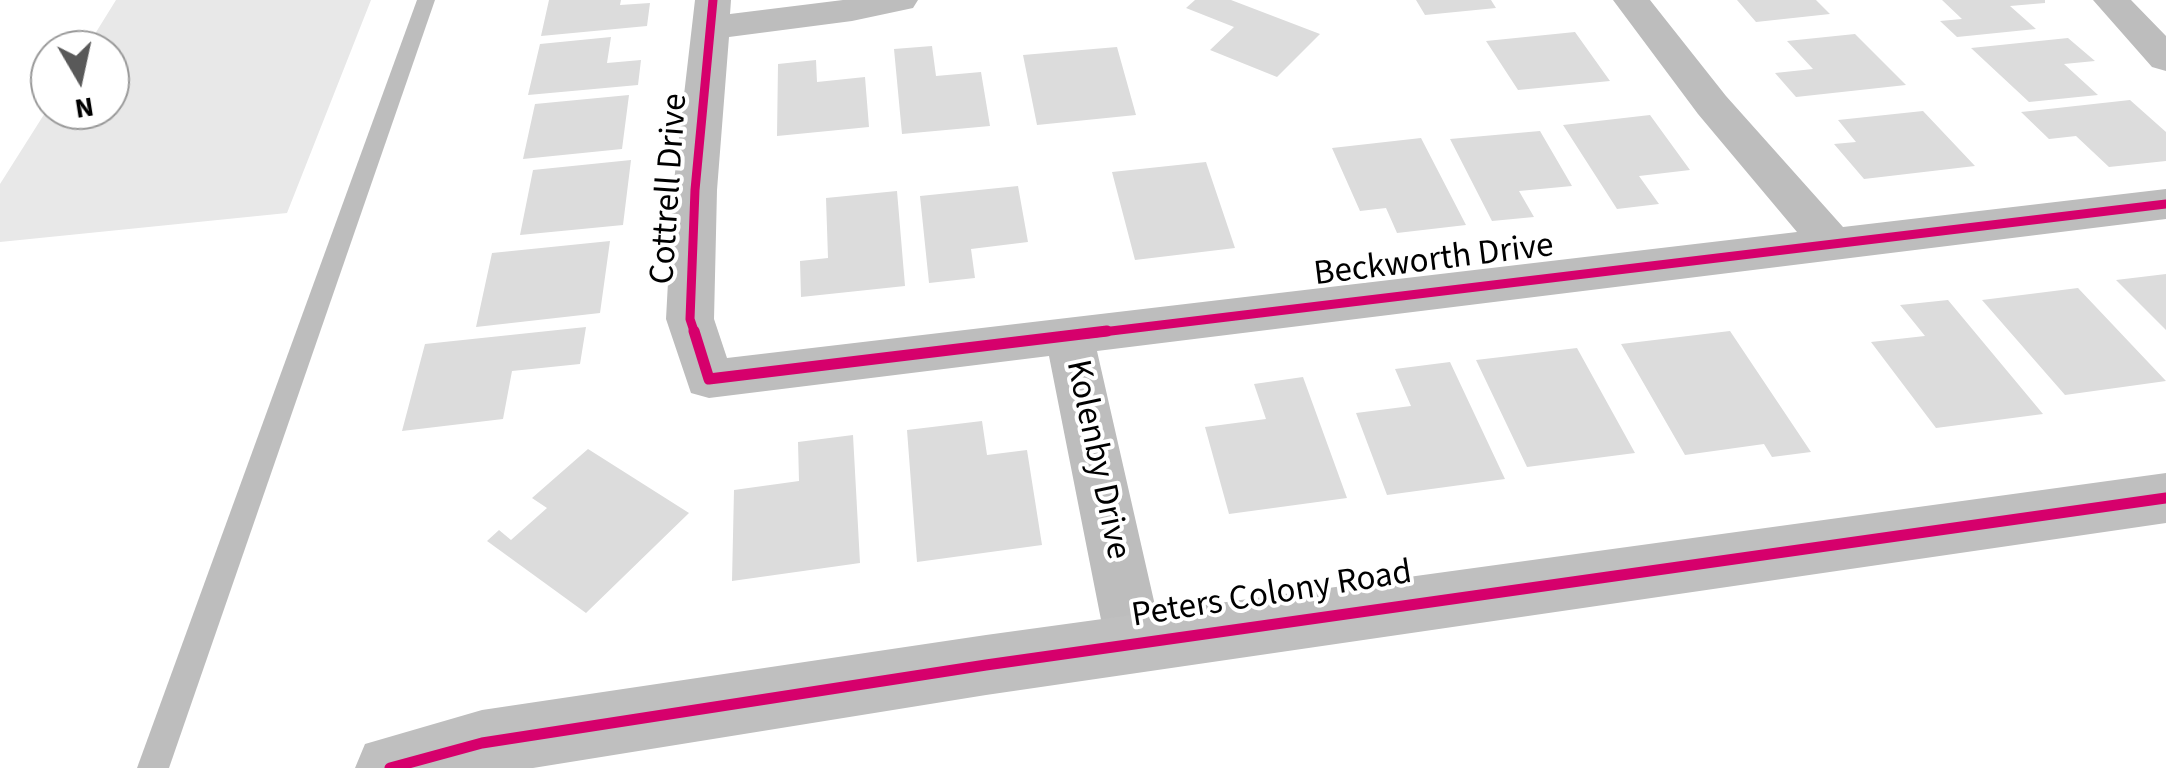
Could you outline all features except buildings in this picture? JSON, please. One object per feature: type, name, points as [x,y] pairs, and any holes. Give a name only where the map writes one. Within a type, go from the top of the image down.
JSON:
[{"type":"street","points":[[712,14],[852,10],[900,0]]},
{"type":"street","points":[[1631,0],[1712,104],[1830,241]]},
{"type":"street","points":[[2111,0],[2166,58]]},
{"type":"street","name":"Cottrell Drive","points":[[709,379],[690,319],[695,190],[712,14]]},
{"type":"street","name":"Beckworth Drive","points":[[709,379],[1830,241],[2053,220],[2166,204]]},
{"type":"street","name":"Kolenby Drive","points":[[1069,335],[1135,645]]},
{"type":"street","name":"Peters Colony Road","points":[[390,768],[1135,645],[2166,498]]},
{"type":"lane","points":[[153,768],[426,0]]},
{"type":"shaded area","points":[[116,0],[371,0],[287,213],[0,242],[0,184],[34,130],[130,130],[130,30],[97,30]]},
{"type":"cycle path","points":[[713,0],[695,190],[690,319],[709,379],[2166,204]]},
{"type":"cycle path","points":[[390,768],[482,743],[986,665],[2166,498]]}]
